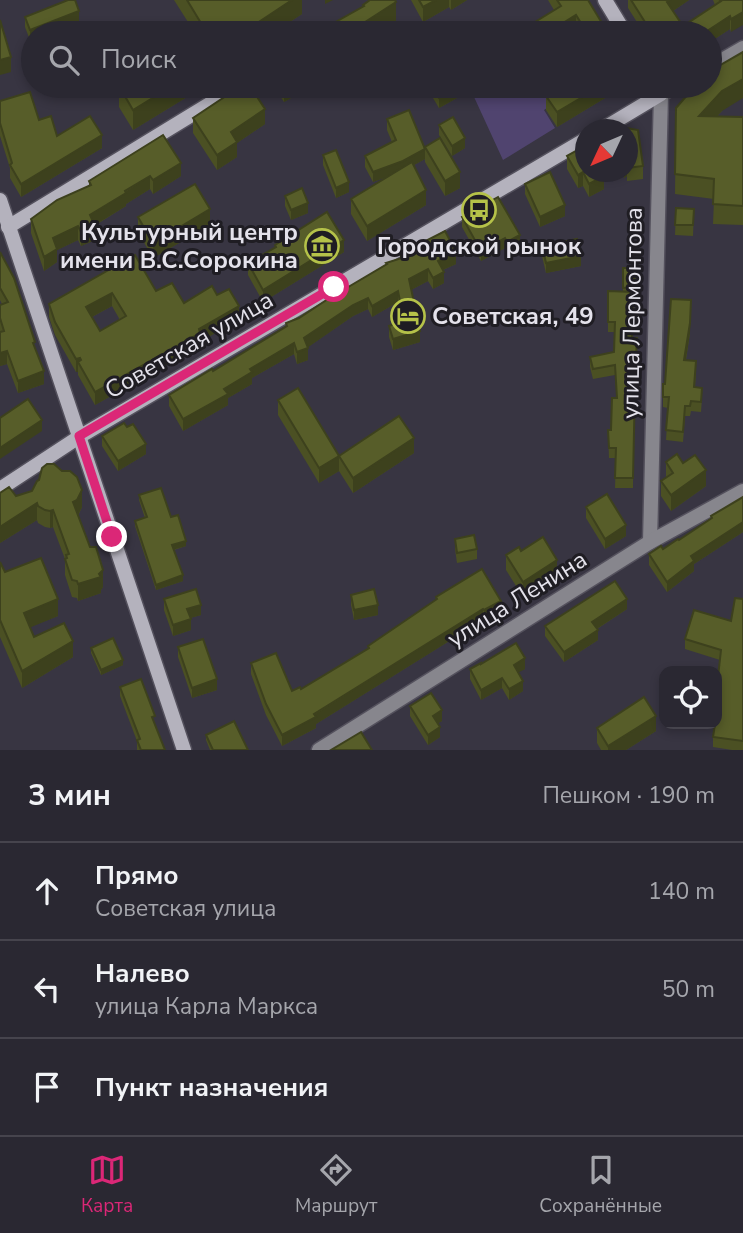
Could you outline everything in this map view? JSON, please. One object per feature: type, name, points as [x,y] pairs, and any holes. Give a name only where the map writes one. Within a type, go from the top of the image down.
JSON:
[{"type":"main road","points":[[605,0],[618,21]]},
{"type":"main road","points":[[4,230],[219,98]]},
{"type":"main road","points":[[617,119],[647,98]]},
{"type":"main road","name":"Советская улица","points":[[0,489],[79,436],[575,145]]},
{"type":"main road","points":[[0,200],[4,230],[79,436],[184,750]]},
{"type":"street","points":[[722,60],[743,48]]},
{"type":"street","name":"улица Лермонтова","points":[[650,542],[659,98]]},
{"type":"street","name":"улица Ленина","points":[[319,750],[650,542],[743,491]]},
{"type":"shaded area","points":[[475,98],[563,98],[544,110],[555,128],[503,160]]},
{"type":"building","points":[[68,0],[75,0],[79,11],[53,21],[27,21],[25,17]]},
{"type":"building","points":[[187,0],[292,0],[260,21],[200,21]]},
{"type":"building","points":[[370,0],[396,2],[367,21],[337,21]]},
{"type":"building","points":[[419,0],[436,0],[423,7]]},
{"type":"building","points":[[557,0],[588,0],[601,21],[580,21],[576,15],[566,21],[537,21],[561,6]]},
{"type":"building","points":[[631,0],[670,0],[667,2],[680,21],[644,21]]},
{"type":"building","points":[[720,0],[743,0],[743,12],[731,19],[730,16],[722,21],[691,21]]},
{"type":"building","points":[[0,20],[11,57],[0,60]]},
{"type":"building","points":[[743,52],[743,79],[722,91],[722,64]]},
{"type":"building","points":[[21,95],[21,98],[32,98],[39,120],[51,116],[57,136],[90,116],[102,135],[21,184],[10,165],[12,163],[0,123],[0,101]]},
{"type":"building","points":[[126,98],[152,98],[133,110]]},
{"type":"building","points":[[223,98],[258,98],[265,109],[231,132],[237,142],[217,155],[193,118]]},
{"type":"building","points":[[547,98],[581,98],[557,112]]},
{"type":"building","points":[[685,98],[716,98],[699,116],[743,117],[743,206],[713,204],[714,179],[675,174],[676,108]]},
{"type":"building","points":[[409,110],[425,149],[373,172],[365,156],[396,140],[387,119]]},
{"type":"building","points":[[453,117],[465,138],[452,146],[439,125]]},
{"type":"building","points":[[638,130],[643,166],[638,167]]},
{"type":"building","points":[[163,135],[181,163],[153,180],[150,176],[90,215],[95,226],[81,232],[78,226],[53,238],[57,249],[44,257],[31,219],[57,200],[91,185],[89,181]]},
{"type":"building","points":[[440,138],[460,172],[445,181],[425,147]]},
{"type":"building","points":[[336,150],[349,182],[336,188],[323,155]]},
{"type":"building","points":[[575,152],[575,170],[567,156]]},
{"type":"building","points":[[412,162],[426,190],[367,226],[351,199]]},
{"type":"building","points":[[550,172],[565,205],[540,217],[525,184]]},
{"type":"building","points":[[195,184],[210,209],[153,243],[138,217]]},
{"type":"building","points":[[302,188],[308,203],[291,210],[285,196]]},
{"type":"building","points":[[498,197],[520,235],[507,242],[505,238],[481,251],[462,217]]},
{"type":"building","points":[[676,208],[694,209],[693,225],[675,225]]},
{"type":"building","points":[[327,212],[344,240],[263,290],[248,263]]},
{"type":"building","points":[[445,231],[456,252],[438,261],[444,272],[433,278],[428,269],[409,279],[420,331],[393,339],[389,326],[404,321],[398,291],[372,306],[368,298],[304,338],[308,348],[297,352],[294,343],[250,369],[252,372],[224,389],[228,394],[183,419],[169,395],[287,326],[286,323],[299,318],[386,263],[402,258],[400,254]]},
{"type":"building","points":[[577,239],[581,256],[546,263],[542,246]]},
{"type":"building","points":[[0,252],[14,278],[44,371],[18,381],[7,351],[0,353],[0,332],[4,331],[0,305],[8,302],[0,288]]},
{"type":"building","points":[[135,255],[156,291],[172,283],[184,303],[212,286],[217,295],[229,289],[239,306],[199,329],[200,333],[95,392],[78,362],[80,358],[76,359],[55,322],[49,304]],"holes":[[[112,293],[126,316],[100,331],[86,307]]]},
{"type":"building","points":[[623,268],[634,268],[635,287],[623,288]]},
{"type":"building","points":[[608,291],[633,292],[632,338],[637,338],[636,358],[633,358],[633,478],[615,478],[616,448],[609,448],[612,398],[617,398],[615,365],[593,369],[590,357],[614,352],[615,322],[608,322]]},
{"type":"building","points":[[671,299],[691,300],[684,360],[696,361],[694,387],[702,388],[701,402],[691,401],[690,406],[685,406],[683,432],[666,430],[669,397],[663,397]]},
{"type":"building","points":[[298,388],[339,456],[319,468],[278,400]]},
{"type":"building","points":[[28,399],[42,420],[0,448],[0,418]]},
{"type":"building","points":[[399,416],[414,438],[353,478],[339,456]]},
{"type":"building","points":[[124,423],[127,427],[133,424],[146,444],[118,461],[102,436]]},
{"type":"building","points":[[677,454],[683,463],[695,455],[706,470],[671,495],[661,481],[673,473],[666,462]]},
{"type":"building","points":[[47,464],[54,464],[62,471],[70,471],[77,477],[82,490],[73,502],[90,547],[96,547],[103,570],[99,574],[101,577],[78,584],[72,580],[65,559],[69,554],[53,510],[45,510],[37,503],[0,527],[0,493],[9,487],[16,496],[32,491],[42,468]]},
{"type":"building","points":[[161,488],[171,517],[178,515],[186,541],[172,545],[183,575],[156,585],[135,521],[147,517],[139,495]]},
{"type":"building","points":[[607,494],[626,525],[605,539],[586,507]]},
{"type":"building","points":[[743,497],[743,522],[691,556],[694,561],[667,582],[649,554],[661,546],[663,549],[679,540]]},
{"type":"building","points":[[474,535],[477,549],[457,553],[455,539]]},
{"type":"building","points":[[543,537],[557,560],[523,582],[506,555],[519,547],[521,551]]},
{"type":"building","points":[[41,558],[58,599],[24,613],[34,637],[64,623],[73,641],[22,671],[0,620],[0,562],[5,572]]},
{"type":"building","points":[[482,569],[501,601],[483,609],[314,714],[316,717],[282,735],[266,704],[251,663],[276,653],[292,691],[300,687],[301,689],[369,648],[368,646],[437,599],[436,597]]},
{"type":"building","points":[[615,581],[627,599],[592,622],[598,630],[564,652],[545,626]]},
{"type":"building","points":[[196,589],[201,605],[187,609],[191,619],[173,625],[164,599]]},
{"type":"building","points":[[374,589],[378,605],[354,610],[351,595]]},
{"type":"building","points":[[735,598],[743,599],[743,741],[713,737],[714,729],[722,729],[721,650],[685,639],[694,610],[731,621]]},
{"type":"building","points":[[113,638],[123,660],[101,670],[91,648]]},
{"type":"building","points":[[203,639],[217,679],[192,688],[178,647]]},
{"type":"building","points":[[516,643],[525,658],[514,665],[523,681],[509,689],[502,678],[481,690],[470,669]]},
{"type":"building","points":[[141,679],[165,750],[141,750],[137,740],[140,739],[120,687]]},
{"type":"building","points":[[431,693],[442,710],[433,716],[440,727],[428,735],[410,706]]},
{"type":"building","points":[[644,697],[656,716],[608,746],[597,728]]},
{"type":"building","points":[[234,721],[248,750],[213,750],[206,735]]},
{"type":"building","points":[[361,732],[372,750],[331,750]]},
{"type":"place","name":"Городской рынок","points":[[479,210]]},
{"type":"place","name":"Культурный центр имени В.С.Сорокина","points":[[322,246]]},
{"type":"place","name":"Советская, 49","points":[[408,316]]},
{"type":"route","points":[[112,537],[79,436],[334,287]]}]
